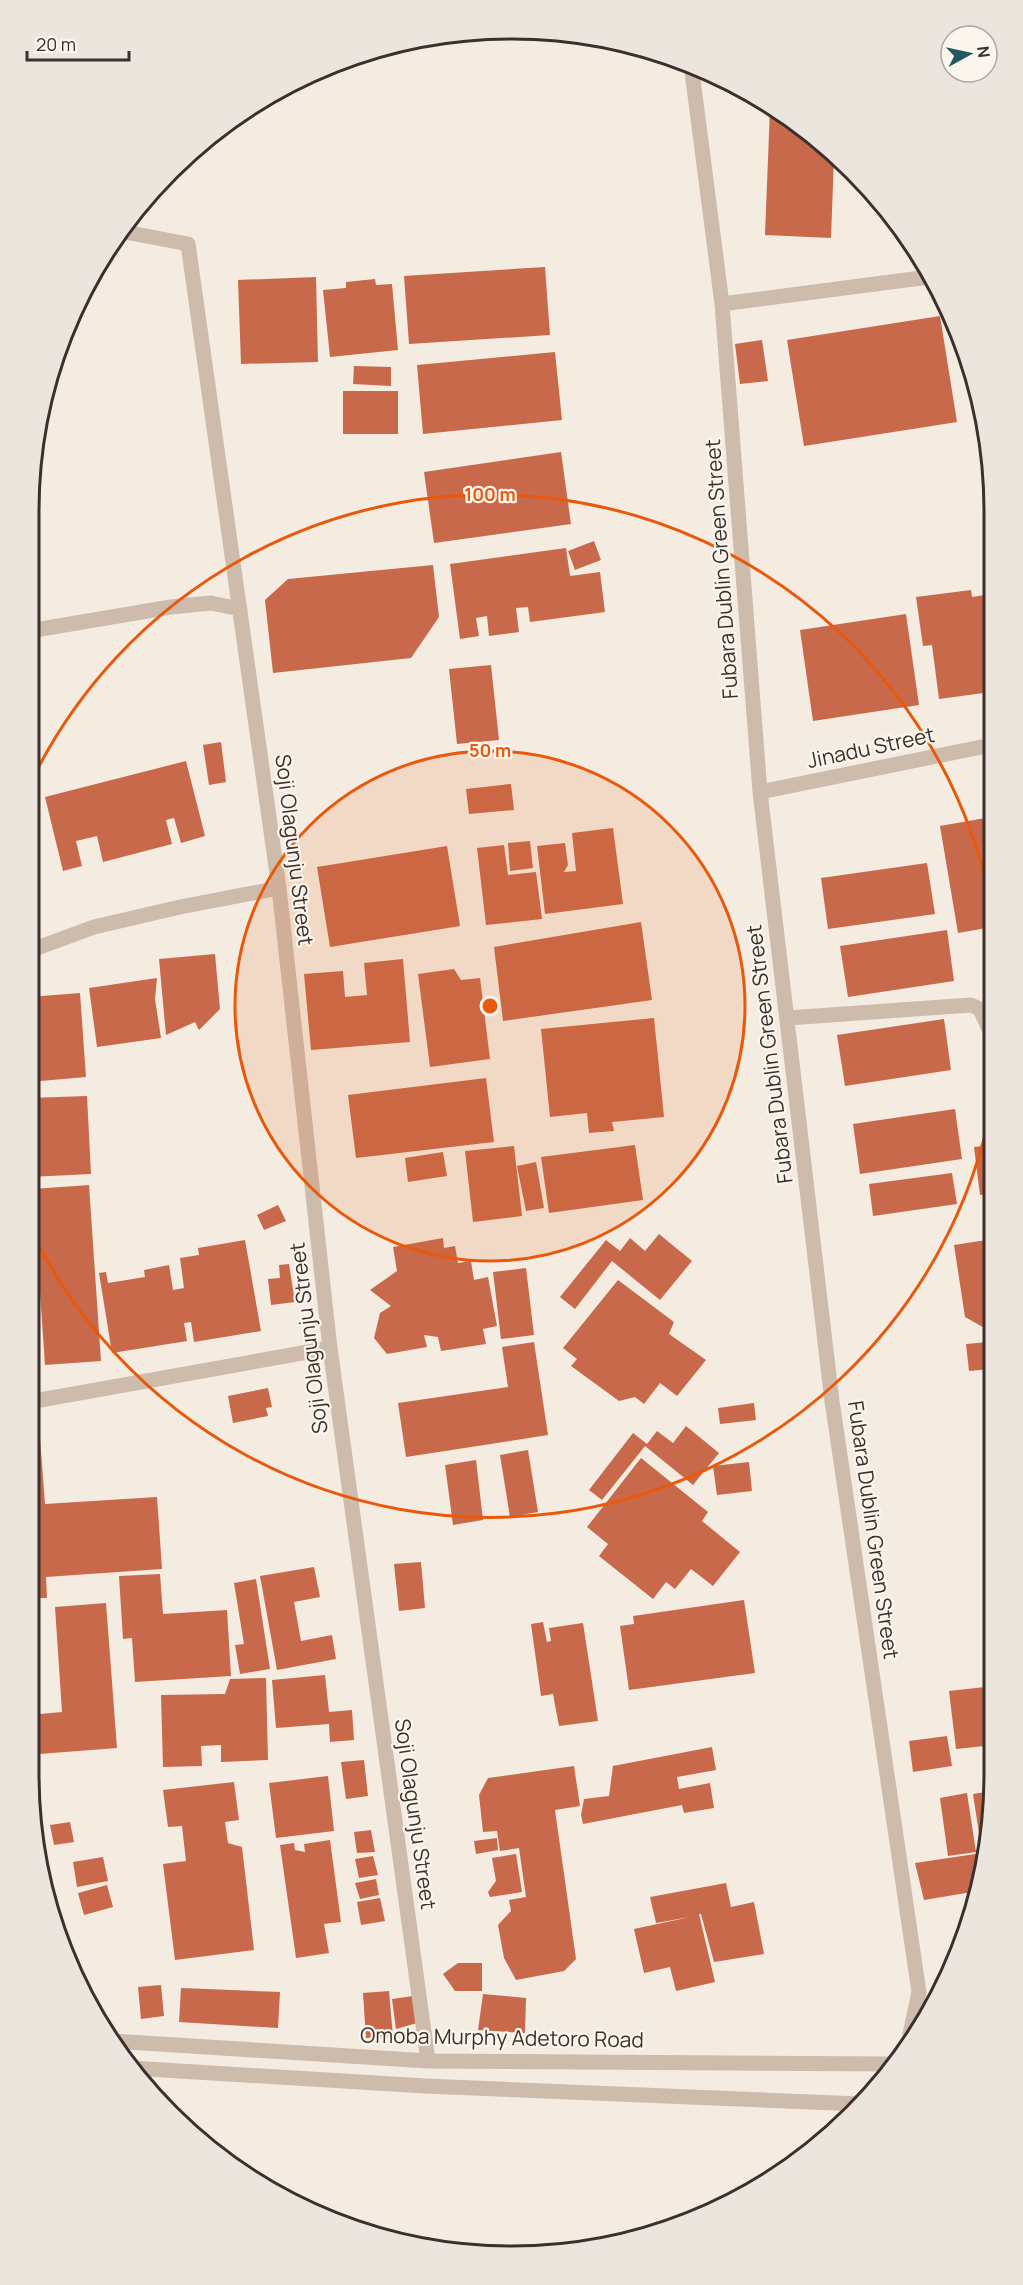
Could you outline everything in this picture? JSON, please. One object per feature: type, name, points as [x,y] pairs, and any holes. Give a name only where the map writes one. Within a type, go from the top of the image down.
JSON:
[{"type":"street","name":"Fubara Dublin Green Street","points":[[692,75],[722,304],[760,792],[832,1401],[919,1992],[912,2023]]},
{"type":"street","name":"Soji Olagunju Street","points":[[131,233],[188,243],[279,888],[330,1348],[428,2061]]},
{"type":"street","points":[[722,304],[922,278]]},
{"type":"street","points":[[39,628],[171,606],[211,603],[240,609]]},
{"type":"street","name":"Jinadu Street","points":[[760,792],[984,746]]},
{"type":"street","points":[[39,947],[94,927],[180,907],[279,888]]},
{"type":"street","points":[[788,1018],[971,1005],[980,1009],[984,1018]]},
{"type":"street","points":[[39,1400],[330,1348]]},
{"type":"street","name":"Omoba Murphy Adetoro Road","points":[[123,2042],[428,2061],[884,2064]]},
{"type":"street","points":[[143,2069],[437,2087],[850,2104]]},
{"type":"building","points":[[770,116],[834,166],[831,238],[765,235]]},
{"type":"building","points":[[545,267],[550,335],[409,344],[404,276]]},
{"type":"building","points":[[316,277],[318,362],[241,364],[238,280]]},
{"type":"building","points":[[375,279],[376,285],[392,284],[398,350],[330,357],[323,290],[346,288],[346,282]]},
{"type":"building","points":[[940,316],[957,422],[804,446],[787,340]]},
{"type":"building","points":[[762,340],[768,381],[740,384],[735,344]]},
{"type":"building","points":[[555,352],[562,420],[423,434],[417,365]]},
{"type":"building","points":[[354,366],[391,367],[391,386],[353,384]]},
{"type":"building","points":[[343,391],[398,391],[398,434],[343,434]]},
{"type":"building","points":[[561,452],[571,524],[434,543],[424,472]]},
{"type":"building","points":[[594,541],[601,560],[575,570],[568,551]]},
{"type":"building","points":[[566,548],[570,576],[600,572],[605,612],[530,622],[528,607],[516,608],[519,632],[489,636],[487,616],[476,618],[479,636],[460,639],[450,564]]},
{"type":"building","points":[[433,565],[439,617],[411,658],[273,673],[265,600],[288,579]]},
{"type":"building","points":[[971,590],[972,597],[984,595],[984,693],[939,699],[932,645],[923,646],[916,597]]},
{"type":"building","points":[[906,614],[919,705],[813,721],[800,630]]},
{"type":"building","points":[[491,665],[499,740],[457,744],[449,669]]},
{"type":"building","points":[[221,742],[226,782],[209,785],[203,745]]},
{"type":"building","points":[[186,761],[205,836],[181,843],[174,818],[166,820],[172,844],[103,862],[97,836],[76,841],[82,866],[63,871],[45,797]]},
{"type":"building","points":[[511,784],[514,810],[469,814],[466,789]]},
{"type":"building","points":[[984,818],[984,928],[958,933],[940,826]]},
{"type":"building","points":[[613,828],[623,904],[545,914],[537,846],[565,843],[568,865],[564,872],[576,871],[572,833]]},
{"type":"building","points":[[530,841],[533,868],[510,871],[508,843]]},
{"type":"building","points":[[504,845],[508,875],[536,872],[542,919],[486,925],[477,848]]},
{"type":"building","points":[[447,846],[460,926],[330,947],[317,867]]},
{"type":"building","points":[[927,863],[935,914],[828,929],[821,878]]},
{"type":"building","points":[[641,922],[652,1000],[503,1021],[494,947]]},
{"type":"building","points":[[947,930],[954,981],[848,997],[840,946]]},
{"type":"building","points":[[215,954],[220,1009],[199,1030],[195,1022],[166,1035],[159,959]]},
{"type":"building","points":[[403,959],[410,1042],[311,1050],[304,974],[343,971],[345,997],[367,995],[364,963]]},
{"type":"building","points":[[454,969],[461,980],[480,978],[490,1059],[430,1067],[418,974]]},
{"type":"building","points":[[157,978],[155,999],[161,1038],[97,1047],[89,988]]},
{"type":"building","points":[[80,993],[86,1077],[39,1081],[39,996]]},
{"type":"building","points":[[654,1018],[664,1117],[612,1122],[614,1131],[589,1133],[587,1113],[550,1117],[541,1029]]},
{"type":"building","points":[[944,1019],[951,1070],[845,1086],[837,1035]]},
{"type":"building","points":[[486,1078],[494,1142],[356,1158],[348,1095]]},
{"type":"building","points":[[87,1096],[91,1174],[39,1177],[39,1098]]},
{"type":"building","points":[[955,1109],[962,1159],[860,1174],[853,1124]]},
{"type":"building","points":[[635,1145],[643,1200],[549,1213],[541,1157]]},
{"type":"building","points":[[514,1146],[522,1216],[473,1222],[465,1151]]},
{"type":"building","points":[[984,1146],[984,1195],[980,1195],[974,1147]]},
{"type":"building","points":[[443,1152],[447,1176],[408,1182],[405,1158]]},
{"type":"building","points":[[536,1162],[544,1208],[526,1211],[517,1166]]},
{"type":"building","points":[[952,1173],[957,1204],[873,1216],[869,1184]]},
{"type":"building","points":[[89,1185],[101,1361],[45,1365],[39,1277],[39,1189]]},
{"type":"building","points":[[278,1205],[286,1221],[264,1230],[257,1215]]},
{"type":"building","points":[[659,1234],[692,1261],[660,1300],[612,1261],[575,1309],[560,1297],[606,1240],[620,1251],[630,1238],[645,1251]]},
{"type":"building","points":[[443,1238],[444,1248],[455,1246],[458,1263],[471,1261],[474,1280],[488,1277],[497,1326],[483,1329],[486,1344],[441,1351],[438,1337],[424,1335],[427,1347],[387,1354],[374,1338],[380,1313],[391,1306],[370,1290],[397,1271],[393,1247]]},
{"type":"building","points":[[245,1240],[261,1331],[194,1342],[191,1322],[184,1323],[187,1341],[112,1353],[99,1273],[106,1272],[108,1283],[145,1277],[144,1270],[169,1265],[173,1290],[184,1288],[180,1258],[199,1255],[198,1248]]},
{"type":"building","points":[[984,1240],[984,1328],[965,1317],[954,1245]]},
{"type":"building","points":[[289,1264],[295,1302],[271,1305],[268,1279],[280,1278],[279,1265]]},
{"type":"building","points":[[526,1268],[534,1335],[501,1339],[493,1272]]},
{"type":"building","points":[[618,1280],[674,1322],[669,1334],[706,1360],[677,1396],[660,1383],[644,1404],[635,1397],[619,1401],[571,1366],[577,1359],[563,1348]]},
{"type":"building","points":[[534,1342],[548,1435],[406,1457],[398,1403],[508,1387],[502,1347]]},
{"type":"building","points":[[984,1342],[984,1370],[969,1371],[966,1344]]},
{"type":"building","points":[[268,1388],[272,1407],[266,1408],[268,1416],[233,1423],[228,1396]]},
{"type":"building","points":[[754,1403],[756,1420],[720,1424],[718,1408]]},
{"type":"building","points":[[39,1425],[45,1504],[157,1497],[162,1569],[46,1577],[47,1598],[39,1598]]},
{"type":"building","points":[[686,1426],[719,1453],[693,1485],[645,1446],[602,1500],[589,1490],[633,1433],[647,1444],[657,1431],[673,1443]]},
{"type":"building","points":[[528,1450],[538,1512],[510,1517],[500,1455]]},
{"type":"building","points":[[641,1458],[708,1512],[702,1521],[740,1552],[713,1586],[691,1569],[675,1589],[666,1582],[653,1599],[599,1556],[608,1544],[587,1527]]},
{"type":"building","points":[[476,1460],[483,1520],[453,1525],[445,1465]]},
{"type":"building","points":[[749,1462],[752,1491],[717,1495],[713,1466]]},
{"type":"building","points":[[421,1562],[425,1608],[399,1611],[394,1564]]},
{"type":"building","points":[[314,1567],[320,1597],[294,1602],[301,1641],[332,1635],[336,1659],[277,1670],[260,1576]]},
{"type":"building","points":[[160,1574],[163,1614],[227,1610],[231,1676],[135,1682],[132,1638],[123,1639],[119,1576]]},
{"type":"building","points":[[256,1579],[270,1669],[240,1674],[235,1645],[244,1644],[234,1583]]},
{"type":"building","points":[[744,1600],[755,1673],[629,1690],[620,1626],[634,1624],[633,1616]]},
{"type":"building","points":[[106,1603],[117,1748],[39,1754],[39,1714],[62,1712],[55,1607]]},
{"type":"building","points":[[543,1622],[547,1642],[551,1641],[549,1628],[583,1623],[598,1721],[559,1726],[553,1694],[541,1696],[531,1624]]},
{"type":"building","points":[[325,1675],[329,1712],[352,1710],[354,1740],[330,1742],[329,1724],[276,1728],[272,1680]]},
{"type":"building","points":[[266,1678],[268,1760],[221,1762],[221,1745],[201,1746],[202,1766],[163,1767],[161,1695],[225,1694],[230,1679]]},
{"type":"building","points":[[984,1687],[984,1746],[956,1749],[949,1691]]},
{"type":"building","points":[[947,1736],[952,1766],[913,1772],[909,1741]]},
{"type":"building","points":[[712,1747],[716,1770],[677,1777],[679,1789],[710,1783],[714,1808],[684,1813],[682,1805],[583,1824],[581,1815],[584,1799],[609,1796],[613,1766]]},
{"type":"building","points":[[364,1760],[368,1796],[346,1799],[341,1762]]},
{"type":"building","points":[[574,1766],[580,1806],[555,1810],[576,1959],[564,1971],[516,1980],[504,1958],[498,1925],[511,1911],[509,1900],[526,1897],[519,1848],[500,1851],[497,1831],[483,1832],[479,1795],[488,1778]]},
{"type":"building","points":[[328,1776],[334,1831],[276,1838],[269,1783]]},
{"type":"building","points":[[234,1782],[239,1820],[225,1822],[228,1843],[242,1847],[254,1950],[175,1960],[163,1864],[186,1861],[182,1826],[168,1827],[163,1790]]},
{"type":"building","points":[[983,1792],[980,1837],[973,1794]]},
{"type":"building","points":[[967,1793],[976,1852],[948,1856],[940,1798]]},
{"type":"building","points":[[70,1822],[74,1842],[54,1845],[50,1825]]},
{"type":"building","points":[[371,1830],[375,1852],[357,1853],[354,1832]]},
{"type":"building","points":[[497,1838],[498,1850],[476,1854],[474,1841]]},
{"type":"building","points":[[330,1840],[341,1922],[324,1924],[329,1953],[296,1958],[280,1845],[294,1843],[295,1850],[305,1852],[304,1844]]},
{"type":"building","points":[[516,1854],[522,1892],[490,1897],[488,1892],[496,1881],[492,1858]]},
{"type":"building","points":[[977,1854],[969,1893],[924,1900],[915,1863]]},
{"type":"building","points":[[373,1856],[378,1875],[359,1878],[355,1859]]},
{"type":"building","points":[[103,1857],[108,1881],[77,1887],[73,1862]]},
{"type":"building","points":[[376,1879],[379,1895],[360,1899],[355,1883]]},
{"type":"building","points":[[726,1883],[731,1907],[754,1902],[764,1954],[714,1962],[701,1914],[699,1914],[715,1982],[676,1991],[670,1967],[644,1973],[634,1929],[690,1917],[656,1923],[650,1897]]},
{"type":"building","points":[[107,1885],[113,1907],[84,1915],[78,1893]]},
{"type":"building","points":[[380,1898],[385,1921],[361,1925],[357,1902]]},
{"type":"building","points":[[458,1963],[482,1963],[482,1991],[455,1991],[443,1974]]},
{"type":"building","points":[[161,1985],[164,2016],[141,2019],[138,1987]]},
{"type":"building","points":[[181,1988],[280,1992],[278,2028],[179,2022]]},
{"type":"building","points":[[389,1991],[393,2037],[366,2038],[363,1993]]},
{"type":"building","points":[[483,1994],[526,1998],[525,2033],[478,2030]]},
{"type":"building","points":[[413,1996],[417,2023],[396,2029],[392,1999]]}]
